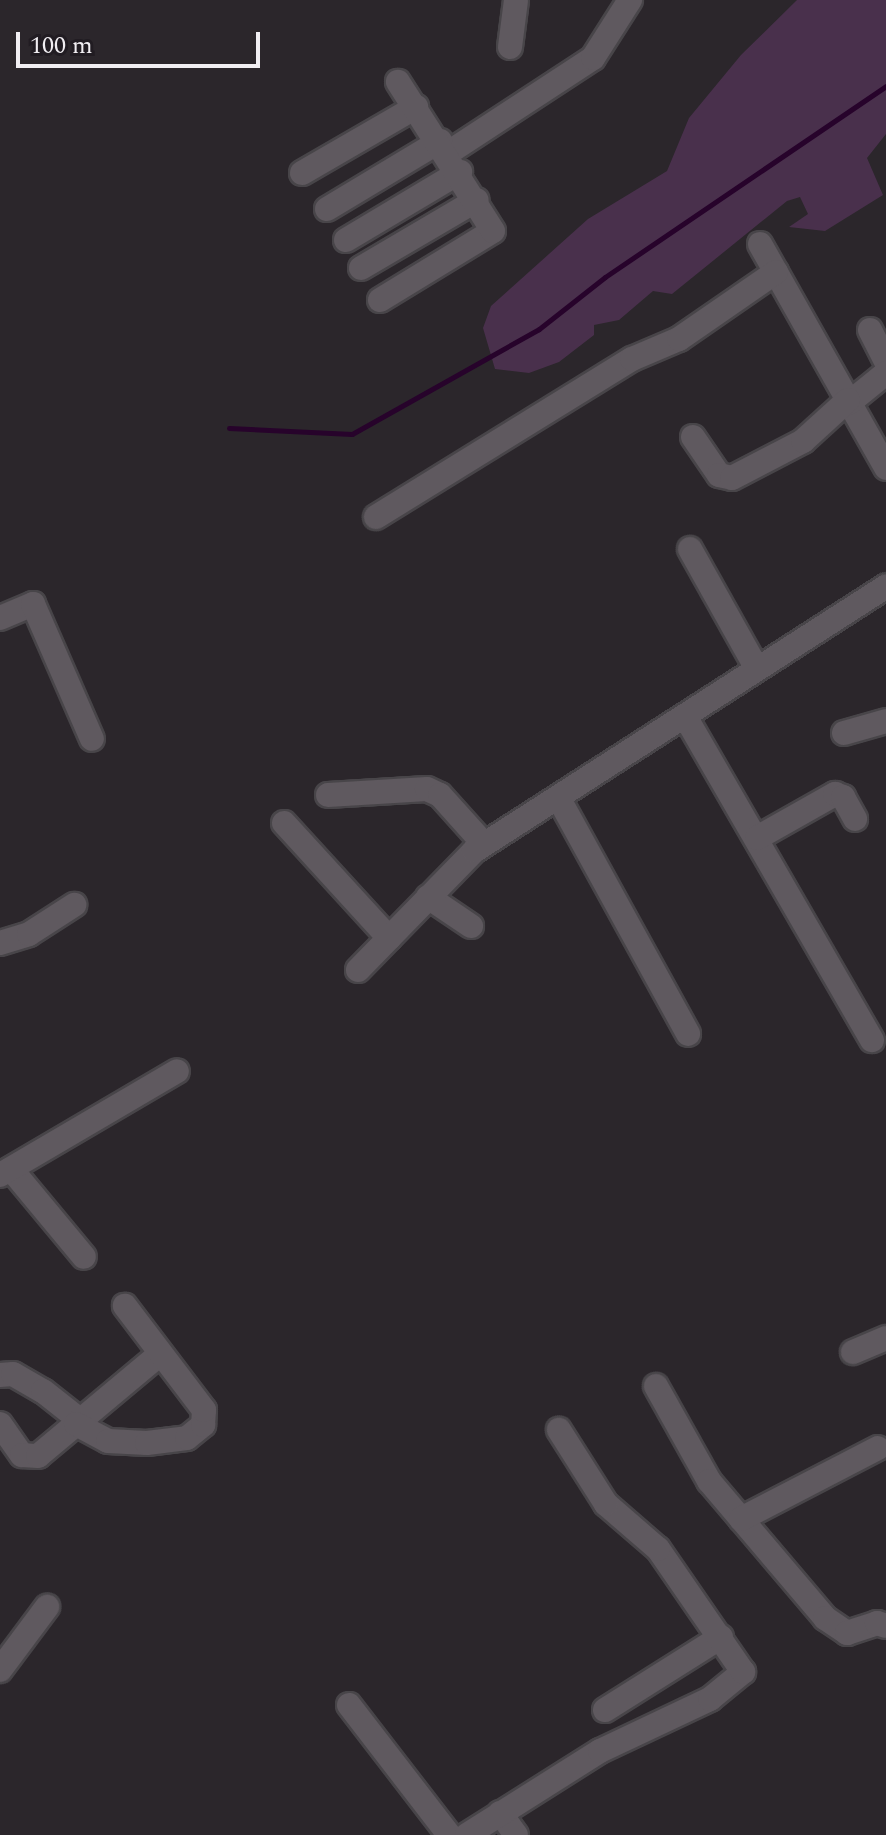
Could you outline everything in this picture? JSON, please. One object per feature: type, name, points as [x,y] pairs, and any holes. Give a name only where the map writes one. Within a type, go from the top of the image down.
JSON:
[{"type":"street","points":[[510,47],[516,0]]},
{"type":"street","points":[[346,240],[449,155],[593,58],[630,0]]},
{"type":"street","points":[[380,300],[490,236],[492,225],[449,155],[398,82]]},
{"type":"street","points":[[302,173],[416,107]]},
{"type":"street","points":[[327,209],[449,155]]},
{"type":"street","points":[[361,268],[477,200]]},
{"type":"street","points":[[760,244],[886,468]]},
{"type":"street","points":[[376,517],[632,359],[679,339],[776,272]]},
{"type":"street","points":[[870,330],[886,361]]},
{"type":"street","points":[[693,437],[719,475],[732,478],[803,441],[886,373]]},
{"type":"street","points":[[690,549],[757,669]]},
{"type":"street","points":[[358,970],[484,844],[686,718],[886,586]]},
{"type":"street","points":[[0,618],[33,604],[92,739]]},
{"type":"street","points":[[686,718],[872,1040]]},
{"type":"street","points":[[844,733],[886,721]]},
{"type":"street","points":[[328,795],[427,789],[440,795],[484,844]]},
{"type":"street","points":[[757,838],[835,794],[843,797],[855,819]]},
{"type":"street","points":[[559,799],[688,1034]]},
{"type":"street","points":[[284,823],[389,938]]},
{"type":"street","points":[[428,897],[471,926]]},
{"type":"street","points":[[0,943],[29,934],[74,905]]},
{"type":"street","points":[[84,1257],[5,1172],[177,1071]]},
{"type":"street","points":[[0,1375],[13,1374],[43,1391],[78,1422],[117,1443],[172,1443],[194,1434],[203,1425],[204,1410],[125,1306]]},
{"type":"street","points":[[853,1352],[886,1338]]},
{"type":"street","points":[[0,1424],[29,1458],[160,1354]]},
{"type":"street","points":[[656,1386],[709,1481],[839,1630],[847,1633],[877,1623],[886,1626]]},
{"type":"street","points":[[467,1835],[600,1751],[710,1699],[739,1678],[742,1666],[658,1549],[606,1504],[559,1430]]},
{"type":"street","points":[[741,1519],[878,1448]]},
{"type":"street","points":[[0,1670],[47,1607]]},
{"type":"street","points":[[605,1710],[721,1637]]},
{"type":"street","points":[[349,1705],[449,1835]]},
{"type":"street","points":[[500,1813],[516,1835]]},
{"type":"shaded area","points":[[797,0],[886,0],[886,134],[867,158],[883,195],[825,231],[789,227],[808,214],[800,197],[787,201],[672,294],[653,291],[619,320],[594,325],[594,335],[559,362],[529,373],[495,369],[483,328],[491,306],[588,219],[667,171],[689,118],[741,55]]},
{"type":"waterway","points":[[229,428],[352,434],[539,329],[605,277],[886,86]]}]
